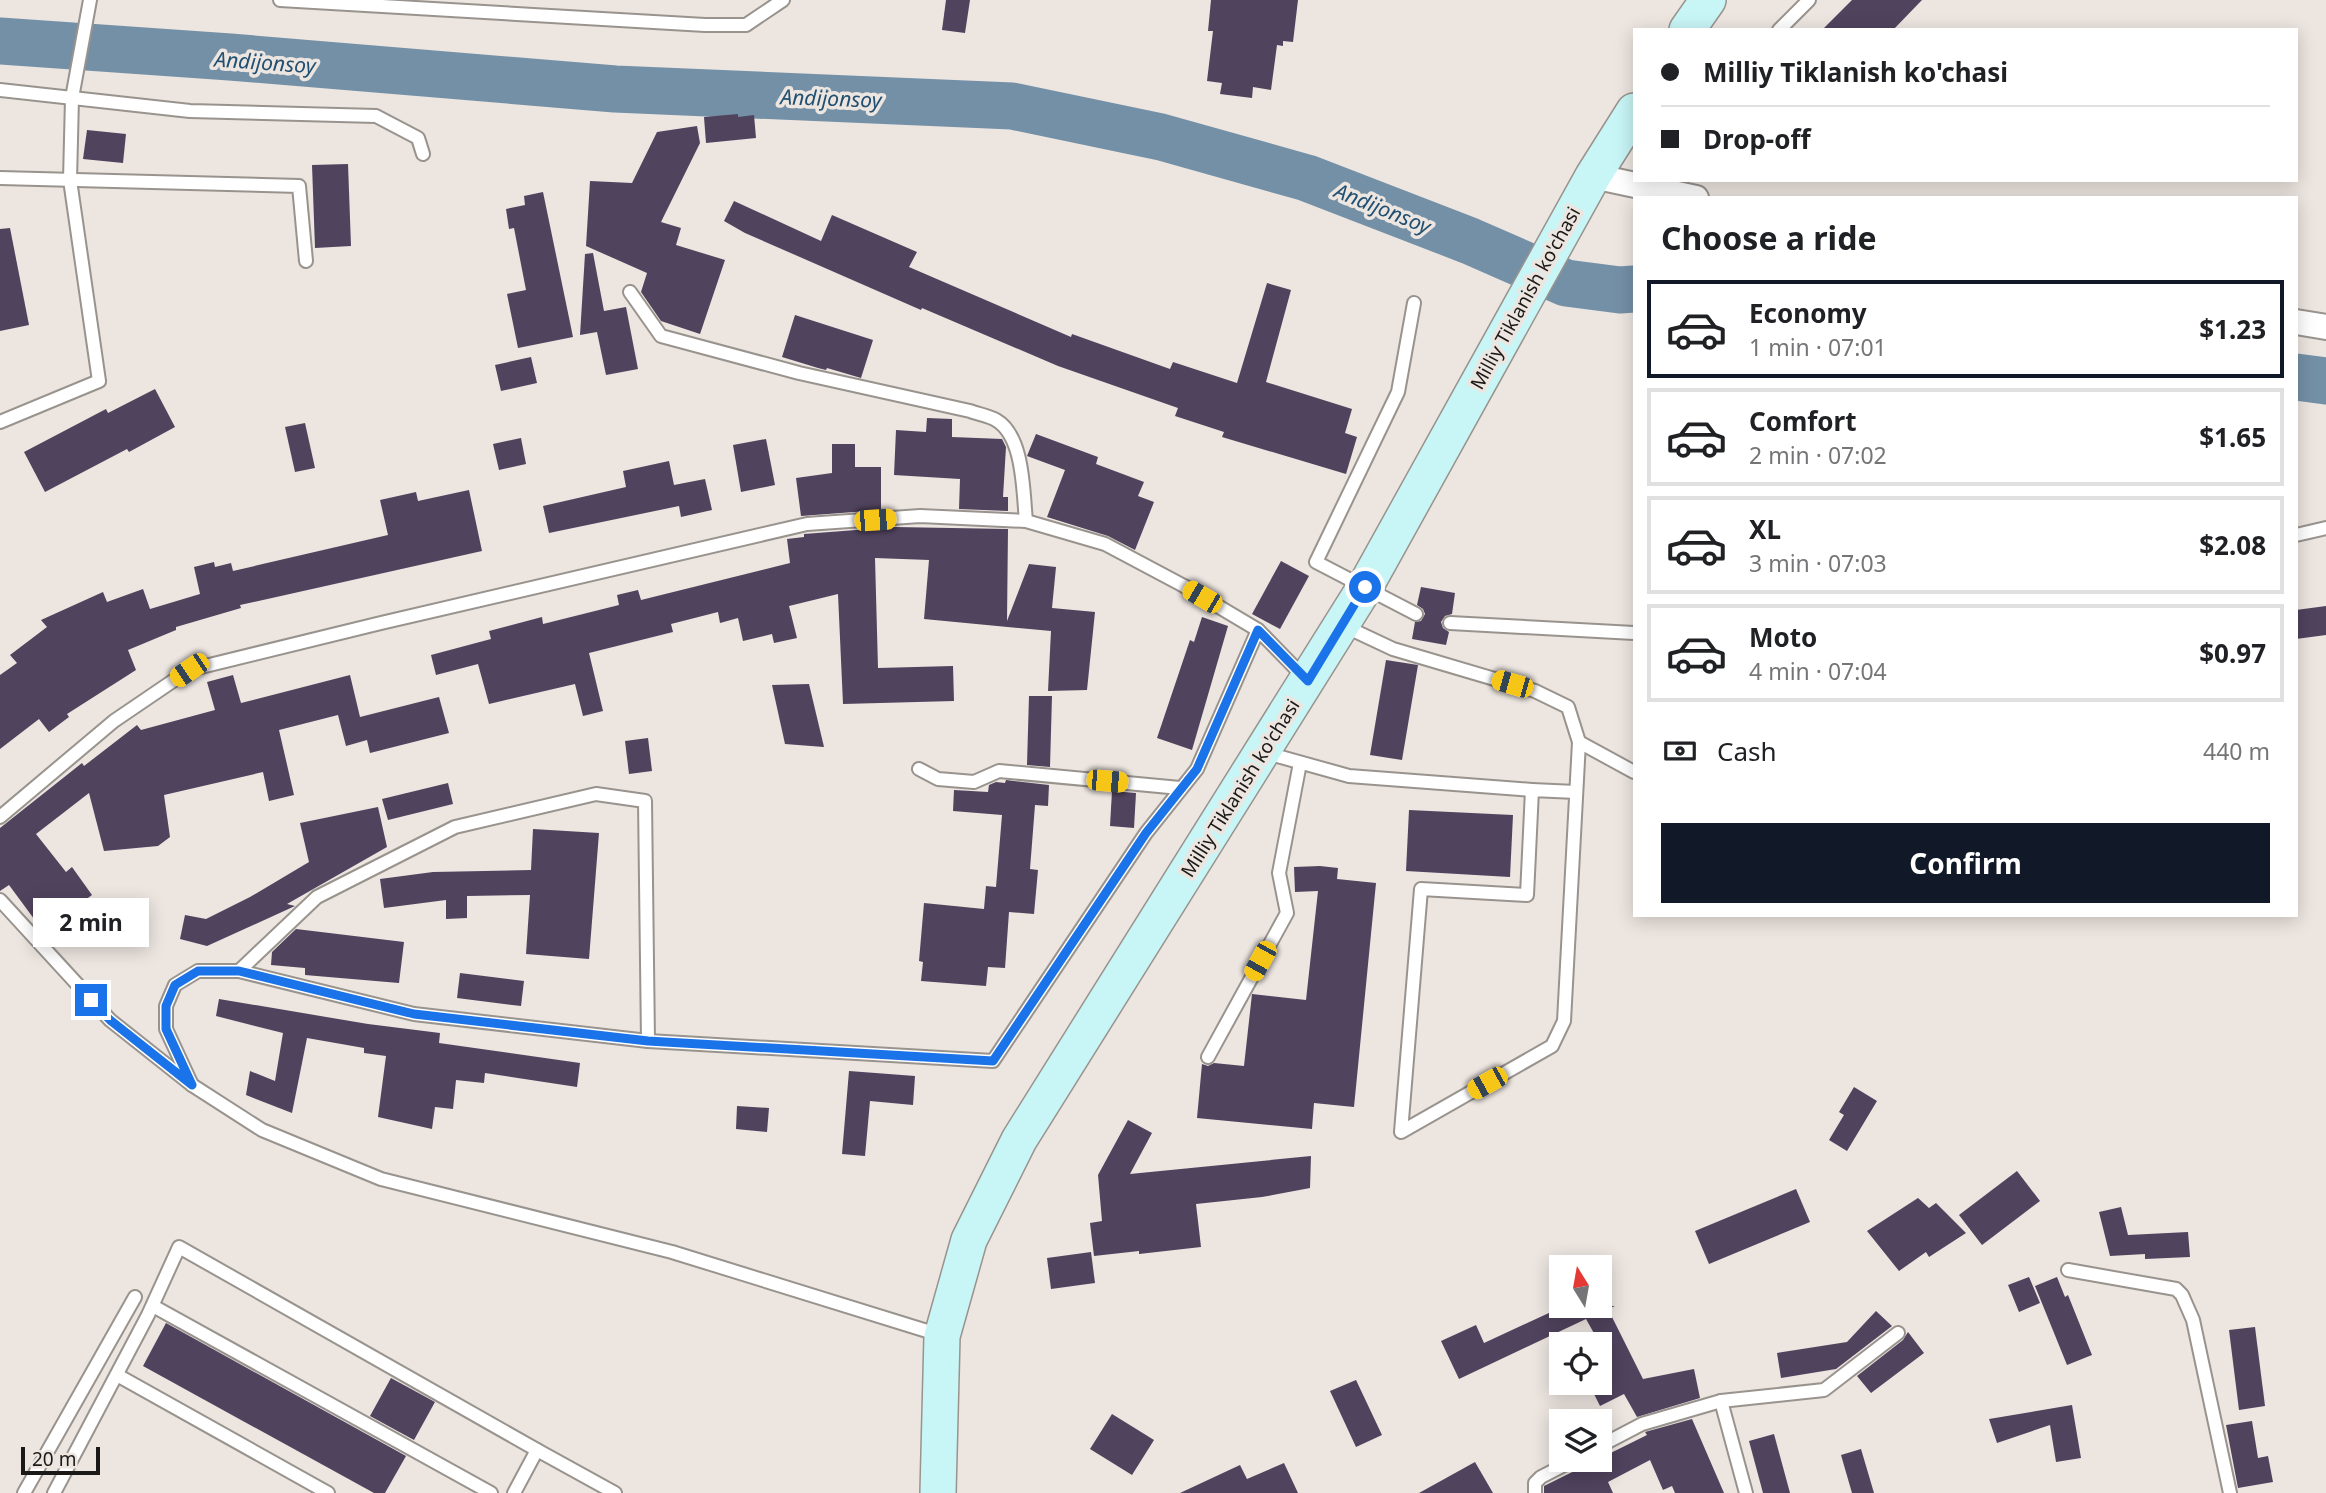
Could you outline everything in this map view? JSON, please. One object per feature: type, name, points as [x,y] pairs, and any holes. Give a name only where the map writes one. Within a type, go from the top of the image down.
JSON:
[{"type":"main road","name":"Milliy Tiklanish ko'chasi","points":[[937,1493],[942,1336],[969,1240],[1019,1140],[1365,587],[1593,176],[1633,113]]},
{"type":"street","points":[[1593,176],[1687,196]]},
{"type":"street","points":[[2298,322],[2326,327]]},
{"type":"lane","points":[[0,422],[99,382],[70,180],[72,98],[90,0]]},
{"type":"lane","points":[[280,0],[705,25],[746,25],[783,0]]},
{"type":"lane","points":[[1781,28],[1810,0]]},
{"type":"lane","points":[[0,90],[190,111],[376,116],[418,138],[423,154]]},
{"type":"lane","points":[[0,178],[299,186],[306,261]]},
{"type":"lane","points":[[630,292],[661,336],[799,373],[970,411],[997,420],[1013,438],[1019,461],[1026,521]]},
{"type":"lane","points":[[1414,303],[1398,393],[1316,562],[1416,614]]},
{"type":"lane","points":[[0,817],[114,721],[189,670],[807,524],[920,516],[1026,521],[1105,544],[1258,630],[1308,681]]},
{"type":"lane","points":[[2298,535],[2326,528]]},
{"type":"lane","points":[[1450,622],[1633,633]]},
{"type":"lane","points":[[1342,625],[1392,649],[1535,691],[1568,707],[1579,742],[1564,1021],[1552,1046],[1401,1132],[1421,890],[1527,895],[1532,790]]},
{"type":"lane","points":[[192,1085],[166,1029],[166,1006],[175,985],[198,971],[239,971],[414,1014],[648,1041],[993,1061],[1146,833],[1197,769],[1258,630]]},
{"type":"lane","points":[[1579,742],[1633,771]]},
{"type":"lane","points":[[1263,752],[1349,775],[1576,792]]},
{"type":"lane","points":[[1208,1058],[1287,913],[1279,873],[1300,763]]},
{"type":"lane","points":[[919,769],[937,779],[974,782],[999,771],[1180,788]]},
{"type":"lane","points":[[239,971],[317,897],[456,827],[596,794],[645,801],[648,1041]]},
{"type":"lane","points":[[0,900],[110,1020],[192,1085],[262,1130],[381,1179],[672,1252],[942,1336]]},
{"type":"lane","points":[[54,1493],[153,1306],[179,1247],[615,1493]]},
{"type":"lane","points":[[2068,1270],[2176,1289],[2182,1295],[2193,1320],[2230,1493]]},
{"type":"lane","points":[[24,1493],[135,1297]]},
{"type":"lane","points":[[153,1306],[491,1493]]},
{"type":"lane","points":[[1612,1440],[1642,1424],[1721,1401],[1824,1390],[1898,1334]]},
{"type":"lane","points":[[117,1374],[328,1493]]},
{"type":"lane","points":[[1721,1401],[1746,1493]]},
{"type":"lane","points":[[514,1493],[537,1450]]},
{"type":"lane","points":[[1535,1493],[1535,1483],[1551,1472]]},
{"type":"building","points":[[946,0],[970,0],[965,33],[942,30]]},
{"type":"building","points":[[1211,0],[1298,0],[1293,42],[1283,41],[1283,46],[1277,45],[1271,90],[1253,87],[1252,98],[1220,94],[1222,83],[1207,81],[1213,31],[1208,31]]},
{"type":"building","points":[[1852,0],[1922,0],[1895,28],[1824,28]]},
{"type":"building","points":[[738,114],[738,117],[754,115],[756,138],[706,143],[704,117]]},
{"type":"building","points":[[697,126],[700,143],[661,222],[681,228],[676,245],[725,260],[700,334],[661,321],[641,292],[647,273],[586,246],[590,181],[632,183],[657,132]]},
{"type":"building","points":[[87,130],[126,134],[123,163],[83,159]]},
{"type":"building","points":[[348,164],[351,246],[315,248],[312,165]]},
{"type":"building","points":[[543,192],[573,337],[518,348],[507,294],[526,290],[514,228],[509,229],[506,209],[525,205],[524,196]]},
{"type":"building","points":[[734,201],[821,241],[832,215],[917,252],[909,267],[1071,337],[1072,334],[1170,369],[1173,362],[1237,383],[1267,283],[1291,290],[1266,382],[1352,409],[1345,433],[1357,437],[1346,474],[1222,437],[1224,432],[1175,416],[1178,408],[1058,366],[745,233],[724,221]]},
{"type":"building","points":[[10,228],[29,325],[0,331],[0,229]]},
{"type":"building","points":[[593,253],[604,311],[626,307],[638,369],[606,375],[597,332],[580,335],[585,254]]},
{"type":"building","points":[[795,315],[873,340],[861,378],[782,357]]},
{"type":"building","points":[[531,357],[537,383],[501,391],[495,365]]},
{"type":"building","points":[[155,389],[175,427],[45,492],[24,452],[106,409],[108,413]]},
{"type":"building","points":[[927,418],[952,419],[952,437],[1002,439],[1006,447],[1003,497],[1008,497],[1008,511],[959,509],[960,479],[894,475],[896,430],[926,432]]},
{"type":"building","points":[[305,423],[315,468],[295,472],[285,427]]},
{"type":"building","points":[[1036,434],[1098,457],[1096,464],[1144,482],[1138,496],[1154,502],[1135,550],[1108,536],[1047,517],[1065,470],[1027,456]]},
{"type":"building","points":[[521,438],[526,464],[499,470],[493,444]]},
{"type":"building","points":[[766,439],[775,485],[741,492],[733,445]]},
{"type":"building","points":[[832,444],[855,444],[855,467],[881,467],[881,510],[801,516],[796,478],[832,473]]},
{"type":"building","points":[[669,461],[674,485],[705,479],[712,510],[681,517],[679,506],[549,533],[543,506],[626,487],[623,471]]},
{"type":"building","points":[[469,490],[482,551],[240,605],[241,608],[176,627],[176,630],[128,650],[136,670],[67,714],[69,717],[49,732],[39,719],[0,749],[0,675],[17,663],[10,655],[47,627],[41,620],[103,592],[107,602],[143,589],[150,609],[200,594],[194,567],[214,562],[215,567],[231,563],[233,571],[388,535],[380,500],[416,492],[418,501]]},
{"type":"building","points":[[895,527],[1008,529],[1007,621],[1029,564],[1056,567],[1052,608],[1095,612],[1087,690],[1048,691],[1051,631],[924,619],[929,560],[875,558],[878,668],[953,666],[954,701],[843,704],[838,594],[789,606],[797,638],[774,643],[772,634],[743,641],[738,618],[720,623],[718,612],[671,624],[673,632],[589,653],[603,711],[583,716],[575,684],[489,704],[478,664],[436,675],[431,655],[491,639],[489,631],[542,617],[543,624],[619,605],[617,595],[638,590],[641,600],[790,563],[787,539],[804,537],[804,534]]},
{"type":"building","points":[[1281,561],[1309,576],[1280,629],[1252,614]]},
{"type":"building","points":[[1421,587],[1455,593],[1452,614],[1445,616],[1441,622],[1443,628],[1449,632],[1446,645],[1412,639],[1415,622],[1421,621],[1425,614],[1417,605]]},
{"type":"building","points":[[2326,606],[2326,635],[2298,639],[2298,610]]},
{"type":"building","points":[[1202,617],[1228,626],[1192,750],[1157,738],[1190,640],[1194,642]]},
{"type":"building","points":[[1386,660],[1418,665],[1402,760],[1370,755]]},
{"type":"building","points":[[233,675],[241,703],[350,675],[360,717],[439,697],[449,733],[370,753],[367,740],[346,746],[338,715],[279,730],[294,795],[269,801],[263,772],[164,795],[170,837],[158,846],[104,851],[89,793],[36,834],[66,872],[72,867],[92,895],[43,931],[9,885],[0,891],[0,828],[82,763],[84,766],[137,725],[141,730],[215,710],[207,682]]},
{"type":"building","points":[[809,684],[824,747],[785,744],[772,685]]},
{"type":"building","points":[[1029,696],[1052,696],[1050,767],[1027,765]]},
{"type":"building","points":[[648,738],[652,771],[629,774],[625,741]]},
{"type":"building","points":[[1006,780],[1049,785],[1048,806],[1035,805],[1030,869],[1038,870],[1034,914],[1009,912],[1005,968],[988,967],[986,986],[921,981],[923,962],[919,961],[924,903],[984,909],[986,886],[996,887],[1002,815],[953,811],[954,790],[988,792],[989,785],[996,782],[1005,783]]},
{"type":"building","points":[[448,783],[453,804],[388,820],[382,799]]},
{"type":"building","points":[[1112,791],[1136,793],[1134,828],[1110,826]]},
{"type":"building","points":[[378,807],[387,847],[287,904],[295,906],[207,946],[180,939],[185,915],[206,919],[309,862],[300,823]]},
{"type":"building","points":[[1409,810],[1513,815],[1510,877],[1406,871]]},
{"type":"building","points":[[533,829],[599,833],[589,959],[526,954],[530,895],[467,896],[467,918],[446,919],[446,900],[384,908],[380,879],[433,872],[531,870]]},
{"type":"building","points":[[1294,867],[1338,868],[1337,879],[1376,883],[1354,1107],[1314,1103],[1312,1129],[1197,1118],[1202,1064],[1244,1066],[1252,994],[1306,1000],[1318,891],[1295,892]]},
{"type":"building","points":[[296,929],[404,942],[399,983],[305,975],[305,968],[271,965],[272,952]]},
{"type":"building","points":[[460,973],[524,981],[521,1006],[457,998]]},
{"type":"building","points":[[219,999],[440,1033],[439,1043],[580,1063],[577,1087],[485,1073],[484,1083],[456,1080],[453,1109],[435,1107],[432,1129],[378,1117],[386,1056],[364,1053],[364,1048],[307,1038],[292,1113],[246,1095],[250,1071],[275,1081],[283,1033],[216,1016]]},
{"type":"building","points":[[849,1071],[915,1076],[913,1105],[870,1101],[865,1156],[842,1154]]},
{"type":"building","points":[[1854,1087],[1877,1101],[1847,1151],[1829,1140],[1844,1115],[1839,1112]]},
{"type":"building","points":[[737,1106],[769,1108],[767,1132],[736,1129]]},
{"type":"building","points":[[1128,1120],[1152,1133],[1130,1174],[1311,1156],[1310,1188],[1262,1197],[1196,1204],[1201,1247],[1094,1256],[1090,1223],[1102,1221],[1098,1175]]},
{"type":"building","points":[[2017,1171],[2040,1201],[1982,1245],[1959,1215]]},
{"type":"building","points":[[1796,1189],[1810,1222],[1709,1264],[1695,1231]]},
{"type":"building","points":[[1918,1198],[1929,1208],[1936,1203],[1966,1233],[1929,1257],[1926,1252],[1899,1271],[1867,1231]]},
{"type":"building","points":[[2121,1207],[2128,1235],[2188,1232],[2190,1257],[2145,1259],[2145,1254],[2110,1256],[2099,1212]]},
{"type":"building","points":[[1091,1252],[1095,1283],[1051,1289],[1047,1258]]},
{"type":"building","points":[[2029,1277],[2040,1303],[2019,1312],[2008,1285]]},
{"type":"building","points":[[2057,1277],[2065,1297],[2068,1295],[2092,1355],[2067,1365],[2035,1286]]},
{"type":"building","points":[[1876,1311],[1892,1326],[1836,1369],[1781,1378],[1777,1353],[1847,1342]]},
{"type":"building","points":[[1549,1313],[1549,1318],[1612,1317],[1643,1379],[1694,1369],[1700,1398],[1637,1417],[1624,1394],[1600,1406],[1594,1395],[1612,1395],[1612,1332],[1593,1332],[1586,1319],[1558,1332],[1549,1332],[1549,1336],[1459,1379],[1441,1341],[1476,1325],[1484,1343]]},
{"type":"building","points":[[166,1323],[406,1456],[385,1493],[374,1493],[143,1366]]},
{"type":"building","points":[[2255,1327],[2265,1406],[2239,1410],[2229,1330]]},
{"type":"building","points":[[1908,1332],[1924,1353],[1871,1393],[1857,1376],[1903,1340]]},
{"type":"building","points":[[391,1378],[435,1402],[414,1440],[370,1416]]},
{"type":"building","points":[[1356,1380],[1382,1435],[1356,1447],[1330,1391]]},
{"type":"building","points":[[2072,1405],[2081,1458],[2056,1462],[2050,1425],[1997,1443],[1989,1419]]},
{"type":"building","points":[[1112,1414],[1154,1440],[1132,1475],[1090,1449]]},
{"type":"building","points":[[1692,1419],[1724,1493],[1675,1493],[1672,1486],[1663,1490],[1650,1460],[1608,1482],[1613,1493],[1544,1493],[1544,1486],[1572,1472],[1612,1472],[1612,1452],[1647,1435],[1645,1432]]},
{"type":"building","points":[[2252,1421],[2258,1458],[2268,1456],[2273,1482],[2238,1488],[2226,1425]]},
{"type":"building","points":[[1774,1434],[1790,1493],[1763,1493],[1749,1441]]},
{"type":"building","points":[[1861,1449],[1874,1493],[1852,1493],[1841,1455]]},
{"type":"building","points":[[1475,1462],[1493,1493],[1419,1493]]},
{"type":"building","points":[[1284,1463],[1298,1493],[1180,1493],[1240,1465],[1247,1479]]},
{"type":"waterway","name":"Andijonsoy","points":[[0,41],[615,89],[1012,106],[1161,137],[1307,178],[1470,241],[1566,283],[1633,289]]},
{"type":"waterway","name":"Andijonsoy","points":[[2298,377],[2326,381]]},
{"type":"route","points":[[91,1000],[110,1020],[192,1085],[166,1029],[166,1006],[175,985],[198,971],[239,971],[414,1014],[648,1041],[993,1061],[1146,833],[1197,769],[1258,630],[1308,681],[1365,587]]}]
